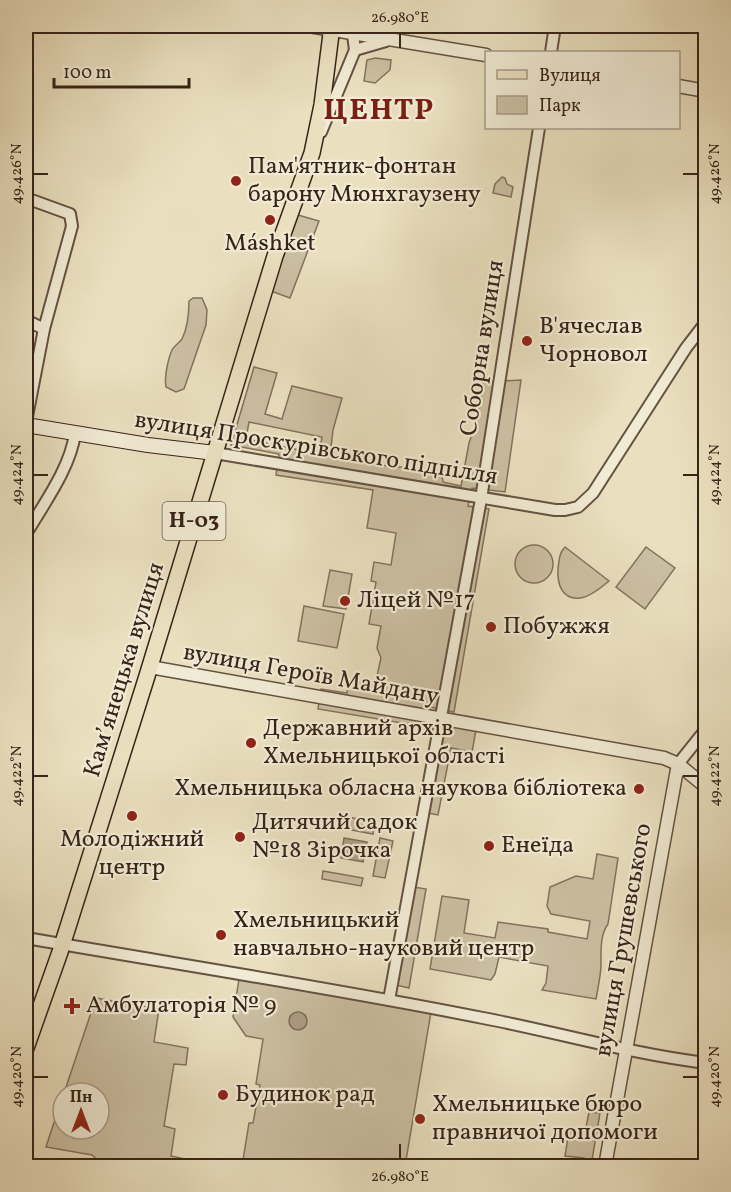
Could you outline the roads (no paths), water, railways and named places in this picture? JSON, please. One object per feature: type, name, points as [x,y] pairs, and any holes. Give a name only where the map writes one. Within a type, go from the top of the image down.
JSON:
[{"type":"main road","name":"Камʼянецька вулиця","points":[[26,1048],[62,944],[150,667],[275,256],[312,153],[339,28]]},
{"type":"main road","name":"вулиця Проскурівського підпілля","points":[[26,424],[215,453]]},
{"type":"street","points":[[309,26],[339,28],[399,41],[485,55]]},
{"type":"street","points":[[551,51],[555,26]]},
{"type":"street","points":[[312,153],[336,101],[355,50],[355,41],[339,28]]},
{"type":"street","points":[[355,50],[379,41],[399,41]]},
{"type":"street","points":[[680,86],[705,91]]},
{"type":"street","name":"Соборна вулиця","points":[[389,1000],[481,499],[539,129]]},
{"type":"street","points":[[26,198],[70,214],[72,226],[44,329],[26,424]]},
{"type":"street","points":[[26,320],[44,329]]},
{"type":"street","name":"вулиця Проскурівського підпілля","points":[[215,453],[481,499],[565,510],[582,505],[593,493],[705,322]]},
{"type":"street","points":[[26,534],[63,470],[74,446],[75,433]]},
{"type":"street","name":"вулиця Героїв Майдану","points":[[150,667],[664,758],[678,764],[705,787]]},
{"type":"street","name":"вулиця Грушевського","points":[[605,1167],[678,764],[705,729]]},
{"type":"street","points":[[32,939],[389,1000],[705,1062]]},
{"type":"place","name":"Пам'ятник-фонтан барону Мюнхгаузену","points":[[236,181]]},
{"type":"place","name":"Mа́shket","points":[[270,220]]},
{"type":"place","name":"В'ячеслав Чорновол","points":[[527,341]]},
{"type":"place","name":"Ліцей №17","points":[[345,601]]},
{"type":"place","name":"Побужжя","points":[[491,627]]},
{"type":"place","name":"Державний архів Хмельницької області","points":[[251,743]]},
{"type":"place","name":"Хмельницька обласна наукова бібліотека","points":[[639,789]]},
{"type":"place","name":"Молодіжний центр","points":[[132,816]]},
{"type":"place","name":"Дитячий садок №18 Зірочка","points":[[240,837]]},
{"type":"place","name":"Енеїда","points":[[489,846]]},
{"type":"place","name":"Хмельницький навчально-науковий центр","points":[[221,935]]},
{"type":"place","name":"Амбулаторія № 9","points":[[72,1006]]},
{"type":"place","name":"Будинок рад","points":[[223,1095]]},
{"type":"place","name":"Хмельницьке бюро правничої допомоги","points":[[420,1119]]},
{"type":"district","name":"ЦЕНТР","points":[[379,111]]}]
